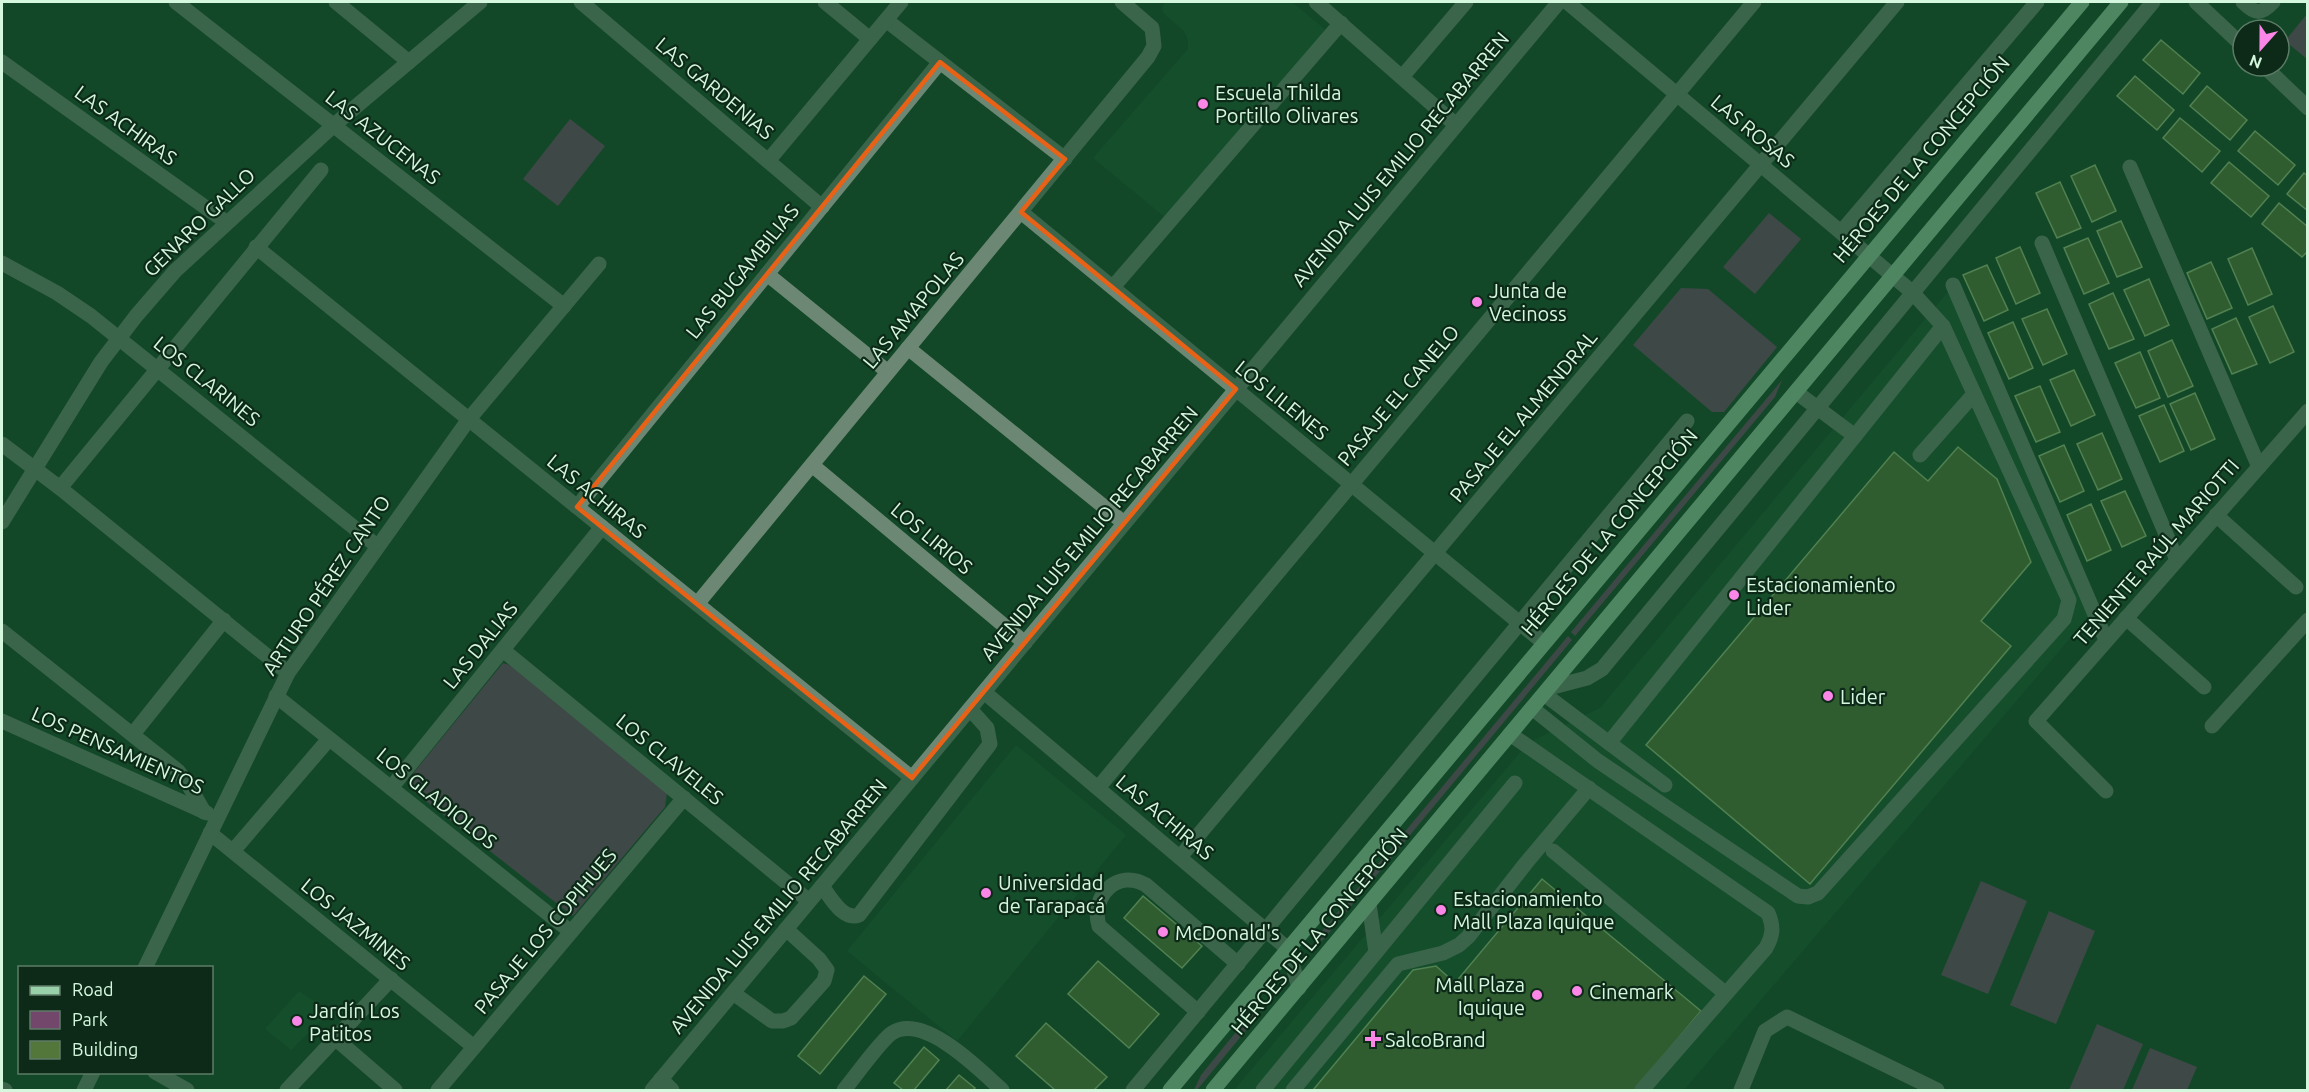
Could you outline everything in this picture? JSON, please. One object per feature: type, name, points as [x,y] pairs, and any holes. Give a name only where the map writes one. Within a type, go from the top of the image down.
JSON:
[{"type":"main road","name":"HÉROES DE LA CONCEPCIÓN","points":[[1213,1090],[2121,2]]},
{"type":"main road","name":"HÉROES DE LA CONCEPCIÓN","points":[[1170,1090],[2076,3]]},
{"type":"street","name":"LAS AZUCENAS","points":[[176,2],[564,306]]},
{"type":"street","points":[[336,2],[409,62]]},
{"type":"street","name":"GENARO GALLO","points":[[2,522],[80,394],[119,337],[175,271],[334,125],[480,2]]},
{"type":"street","name":"LAS GARDENIAS","points":[[581,2],[822,207]]},
{"type":"street","points":[[825,2],[870,39]]},
{"type":"street","points":[[768,161],[901,2]]},
{"type":"street","name":"LAS AMAPOLAS","points":[[697,604],[1152,52],[1155,40],[1148,23],[1122,2]]},
{"type":"street","points":[[1316,2],[1456,125]]},
{"type":"street","points":[[1402,77],[1466,2]]},
{"type":"street","name":"AVENIDA LUIS EMILIO RECABARREN","points":[[656,1085],[1559,2]]},
{"type":"street","name":"LAS ROSAS","points":[[1532,708],[1598,760],[1798,896],[1808,897],[1818,893],[2064,619],[2068,600],[1943,326],[1893,275],[1567,2]]},
{"type":"street","name":"PASAJE EL CANELO","points":[[1098,788],[1754,2]]},
{"type":"street","name":"PASAJE EL ALMENDRAL","points":[[1180,857],[1897,2]]},
{"type":"street","name":"HÉROES DE LA CONCEPCIÓN","points":[[1841,232],[2037,2]]},
{"type":"street","points":[[1546,691],[1587,678],[1602,669],[2153,2]]},
{"type":"street","points":[[2196,2],[2231,35]]},
{"type":"street","points":[[2243,2],[2250,9],[2258,12],[2266,10],[2273,2]]},
{"type":"street","points":[[886,20],[1065,159]]},
{"type":"street","points":[[1113,287],[1341,23]]},
{"type":"street","name":"LAS ACHIRAS","points":[[2,62],[226,222]]},
{"type":"street","name":"LAS BUGAMBILIAS","points":[[577,507],[940,62]]},
{"type":"street","points":[[2276,78],[2307,108]]},
{"type":"street","points":[[2130,167],[2259,466]]},
{"type":"street","points":[[60,488],[321,170]]},
{"type":"street","name":"LOS LILENES","points":[[1021,212],[1544,643]]},
{"type":"street","points":[[2042,243],[2177,560]]},
{"type":"street","name":"LAS ACHIRAS","points":[[256,247],[912,778]]},
{"type":"street","name":"LOS CLARINES","points":[[2,263],[65,299],[119,337],[377,546]]},
{"type":"street","name":"ARTURO PÉREZ CANTO","points":[[146,966],[210,833],[211,815],[288,673],[469,419],[599,264]]},
{"type":"street","points":[[767,274],[888,372]]},
{"type":"street","points":[[1953,285],[2106,640]]},
{"type":"street","points":[[1609,743],[1943,326]]},
{"type":"street","points":[[908,348],[1124,523]]},
{"type":"street","points":[[1796,392],[1855,436]]},
{"type":"street","points":[[1920,455],[1974,394]]},
{"type":"street","name":"TENIENTE RAÚL MARIOTTI","points":[[2106,791],[2036,721],[2307,413]]},
{"type":"street","name":"HÉROES DE LA CONCEPCIÓN","points":[[1133,1090],[1687,421]]},
{"type":"street","points":[[2,444],[60,488],[288,673]]},
{"type":"street","name":"LOS LIRIOS","points":[[812,465],[1025,643]]},
{"type":"street","points":[[2216,515],[2296,587]]},
{"type":"street","name":"LAS DALIAS","points":[[391,788],[602,527]]},
{"type":"street","points":[[2126,618],[2204,687]]},
{"type":"street","points":[[133,734],[224,620]]},
{"type":"street","points":[[2212,726],[2307,620]]},
{"type":"street","points":[[2,631],[178,771],[211,815]]},
{"type":"street","name":"LOS CLAVELES","points":[[503,650],[809,901]]},
{"type":"street","points":[[1546,691],[1665,785]]},
{"type":"street","name":"LAS ACHIRAS","points":[[984,692],[1288,949]]},
{"type":"street","name":"LOS GLADIOLOS","points":[[276,696],[572,932]]},
{"type":"street","points":[[822,886],[846,915],[852,917],[858,915],[990,744],[987,728],[970,709]]},
{"type":"street","name":"LOS PENSAMIENTOS","points":[[2,721],[211,815]]},
{"type":"street","points":[[1510,734],[1768,912],[1773,925],[1772,936],[1766,948],[1642,1090]]},
{"type":"street","points":[[232,851],[329,739]]},
{"type":"street","points":[[1263,1090],[1515,783]]},
{"type":"street","points":[[1293,1090],[1398,963],[1443,952],[1459,945],[1468,937],[1589,788]]},
{"type":"street","name":"PASAJE LOS COPIHUES","points":[[438,1090],[684,798]]},
{"type":"street","name":"LOS JAZMINES","points":[[210,833],[474,1047]]},
{"type":"street","points":[[1553,851],[1725,993]]},
{"type":"street","points":[[1198,1012],[1099,926],[1096,916],[1099,900],[1116,881],[1126,878],[1137,879],[1238,964]]},
{"type":"street","points":[[1368,904],[1376,952]]},
{"type":"street","points":[[733,993],[772,1021],[783,1022],[791,1018],[824,981],[827,970],[819,959],[786,929]]},
{"type":"street","points":[[1288,949],[1299,988]]},
{"type":"street","points":[[287,1090],[391,979]]},
{"type":"street","points":[[1741,1090],[1765,1031],[1787,1017],[1936,1090]]},
{"type":"street","points":[[844,1090],[891,1033],[903,1029],[921,1030],[941,1039],[1002,1090]]},
{"type":"street","points":[[336,1039],[394,1090]]},
{"type":"street","points":[[84,1090],[92,1074]]},
{"type":"street","points":[[159,1074],[187,1090]]},
{"type":"street","points":[[656,1085],[672,1090]]},
{"type":"highlighted area","points":[[940,62],[1065,159],[1021,212],[1236,389],[912,778],[577,507]]},
{"type":"shaded area","name":"Escuela Thilda Portillo Olivares","points":[[1165,2],[1292,2],[1327,31],[1167,219],[1093,158],[1188,49],[1188,40],[1184,31],[1164,14],[1162,9]]},
{"type":"shaded area","points":[[1951,288],[2089,616],[1684,1090],[1234,1090],[1528,743],[1600,708]]},
{"type":"shaded area","name":"Universidad de Tarapacá","points":[[1016,745],[1126,835],[957,1041],[847,951]]},
{"type":"shaded area","name":"Jardín Los Patitos","points":[[299,991],[330,1012],[291,1050],[265,1029]]},
{"type":"green space","points":[[2307,14],[2307,59],[2291,46],[2291,34]]},
{"type":"green space","points":[[570,119],[605,146],[558,206],[523,179]]},
{"type":"green space","points":[[1769,213],[1801,239],[1755,294],[1723,267]]},
{"type":"green space","points":[[1681,288],[1708,289],[1777,347],[1724,412],[1712,412],[1633,345]]},
{"type":"green space","points":[[1782,380],[1775,397],[1575,636],[1571,632]]},
{"type":"green space","points":[[1568,636],[1572,640],[1322,941],[1317,937]]},
{"type":"green space","points":[[503,663],[515,667],[667,793],[665,807],[573,916],[413,791],[411,776]]},
{"type":"green space","points":[[1981,881],[2027,901],[1988,994],[1941,975]]},
{"type":"green space","points":[[2049,911],[2095,931],[2056,1024],[2010,1005]]},
{"type":"green space","points":[[1262,1000],[1264,1001],[1247,1029],[1197,1090],[1194,1090],[1201,1075]]},
{"type":"green space","points":[[2097,1024],[2143,1044],[2123,1090],[2069,1090]]},
{"type":"green space","points":[[2150,1048],[2197,1067],[2187,1090],[2132,1090]]},
{"type":"building","points":[[2161,40],[2200,73],[2183,94],[2143,60]]},
{"type":"building","points":[[2135,76],[2174,110],[2157,130],[2117,96]]},
{"type":"building","points":[[2207,86],[2247,120],[2230,140],[2190,106]]},
{"type":"building","points":[[2180,118],[2220,151],[2202,172],[2163,138]]},
{"type":"building","points":[[2255,131],[2295,165],[2278,185],[2238,151]]},
{"type":"building","points":[[2229,162],[2269,196],[2251,217],[2211,183]]},
{"type":"building","points":[[2095,165],[2116,211],[2092,222],[2071,176]]},
{"type":"building","points":[[2304,173],[2308,176],[2308,211],[2287,194]]},
{"type":"building","points":[[2060,182],[2081,228],[2057,238],[2036,193]]},
{"type":"building","points":[[2279,203],[2308,227],[2308,251],[2302,257],[2262,224]]},
{"type":"building","points":[[2121,221],[2142,267],[2117,277],[2097,231]]},
{"type":"building","points":[[2088,238],[2109,283],[2084,294],[2064,248]]},
{"type":"building","points":[[2020,247],[2040,293],[2016,304],[1996,258]]},
{"type":"building","points":[[2252,248],[2272,294],[2248,305],[2228,259]]},
{"type":"building","points":[[2211,262],[2232,308],[2207,319],[2187,273]]},
{"type":"building","points":[[1987,265],[2008,310],[1984,321],[1963,275]]},
{"type":"building","points":[[2149,279],[2169,325],[2145,336],[2124,290]]},
{"type":"building","points":[[2113,293],[2134,339],[2109,349],[2089,304]]},
{"type":"building","points":[[2273,306],[2294,352],[2270,363],[2249,317]]},
{"type":"building","points":[[2047,309],[2067,354],[2043,365],[2022,319]]},
{"type":"building","points":[[2236,318],[2257,364],[2232,374],[2212,329]]},
{"type":"building","points":[[2013,322],[2033,368],[2009,379],[1988,333]]},
{"type":"building","points":[[2172,340],[2193,386],[2168,397],[2148,351]]},
{"type":"building","points":[[2140,352],[2160,398],[2136,408],[2115,363]]},
{"type":"building","points":[[2074,370],[2095,415],[2071,426],[2050,380]]},
{"type":"building","points":[[2040,386],[2060,432],[2036,442],[2015,396]]},
{"type":"building","points":[[2195,393],[2215,439],[2191,450],[2170,404]]},
{"type":"building","points":[[2164,405],[2184,451],[2160,462],[2139,416]]},
{"type":"building","points":[[2102,433],[2122,479],[2098,490],[2077,444]]},
{"type":"building","points":[[2064,445],[2084,491],[2060,502],[2039,456]]},
{"type":"building","name":"Lider","points":[[1958,447],[1997,479],[2031,562],[1981,621],[2011,646],[1810,884],[1646,745],[1894,452],[1928,481]]},
{"type":"building","points":[[2125,491],[2146,536],[2122,547],[2101,501]]},
{"type":"building","points":[[2091,504],[2111,550],[2087,561],[2067,515]]},
{"type":"building","name":"Mall Plaza Iquique","points":[[1542,879],[1701,1011],[1635,1090],[1313,1090],[1413,970],[1436,966],[1455,983]]},
{"type":"building","name":"McDonald's","points":[[1143,896],[1202,946],[1182,968],[1124,918]]},
{"type":"building","points":[[1098,961],[1159,1014],[1129,1048],[1068,994]]},
{"type":"building","points":[[864,976],[886,994],[820,1074],[798,1056]]},
{"type":"building","points":[[1046,1023],[1107,1077],[1094,1090],[1055,1090],[1016,1056]]},
{"type":"building","points":[[924,1047],[939,1060],[914,1090],[903,1090],[894,1083]]},
{"type":"building","points":[[959,1075],[975,1088],[973,1090],[946,1090]]},
{"type":"place","name":"Escuela Thilda Portillo Olivares","points":[[1203,104]]},
{"type":"place","name":"Junta de Vecinoss","points":[[1477,302]]},
{"type":"place","name":"Estacionamiento Lider","points":[[1734,595]]},
{"type":"place","name":"Lider","points":[[1828,696]]},
{"type":"place","name":"Universidad de Tarapacá","points":[[986,893]]},
{"type":"place","name":"Estacionamiento Mall Plaza Iquique","points":[[1441,910]]},
{"type":"place","name":"McDonald's","points":[[1163,932]]},
{"type":"place","name":"Cinemark","points":[[1577,991]]},
{"type":"place","name":"Mall Plaza Iquique","points":[[1537,995]]},
{"type":"place","name":"Jardín Los Patitos","points":[[297,1021]]},
{"type":"place","name":"SalcoBrand","points":[[1373,1039]]}]
